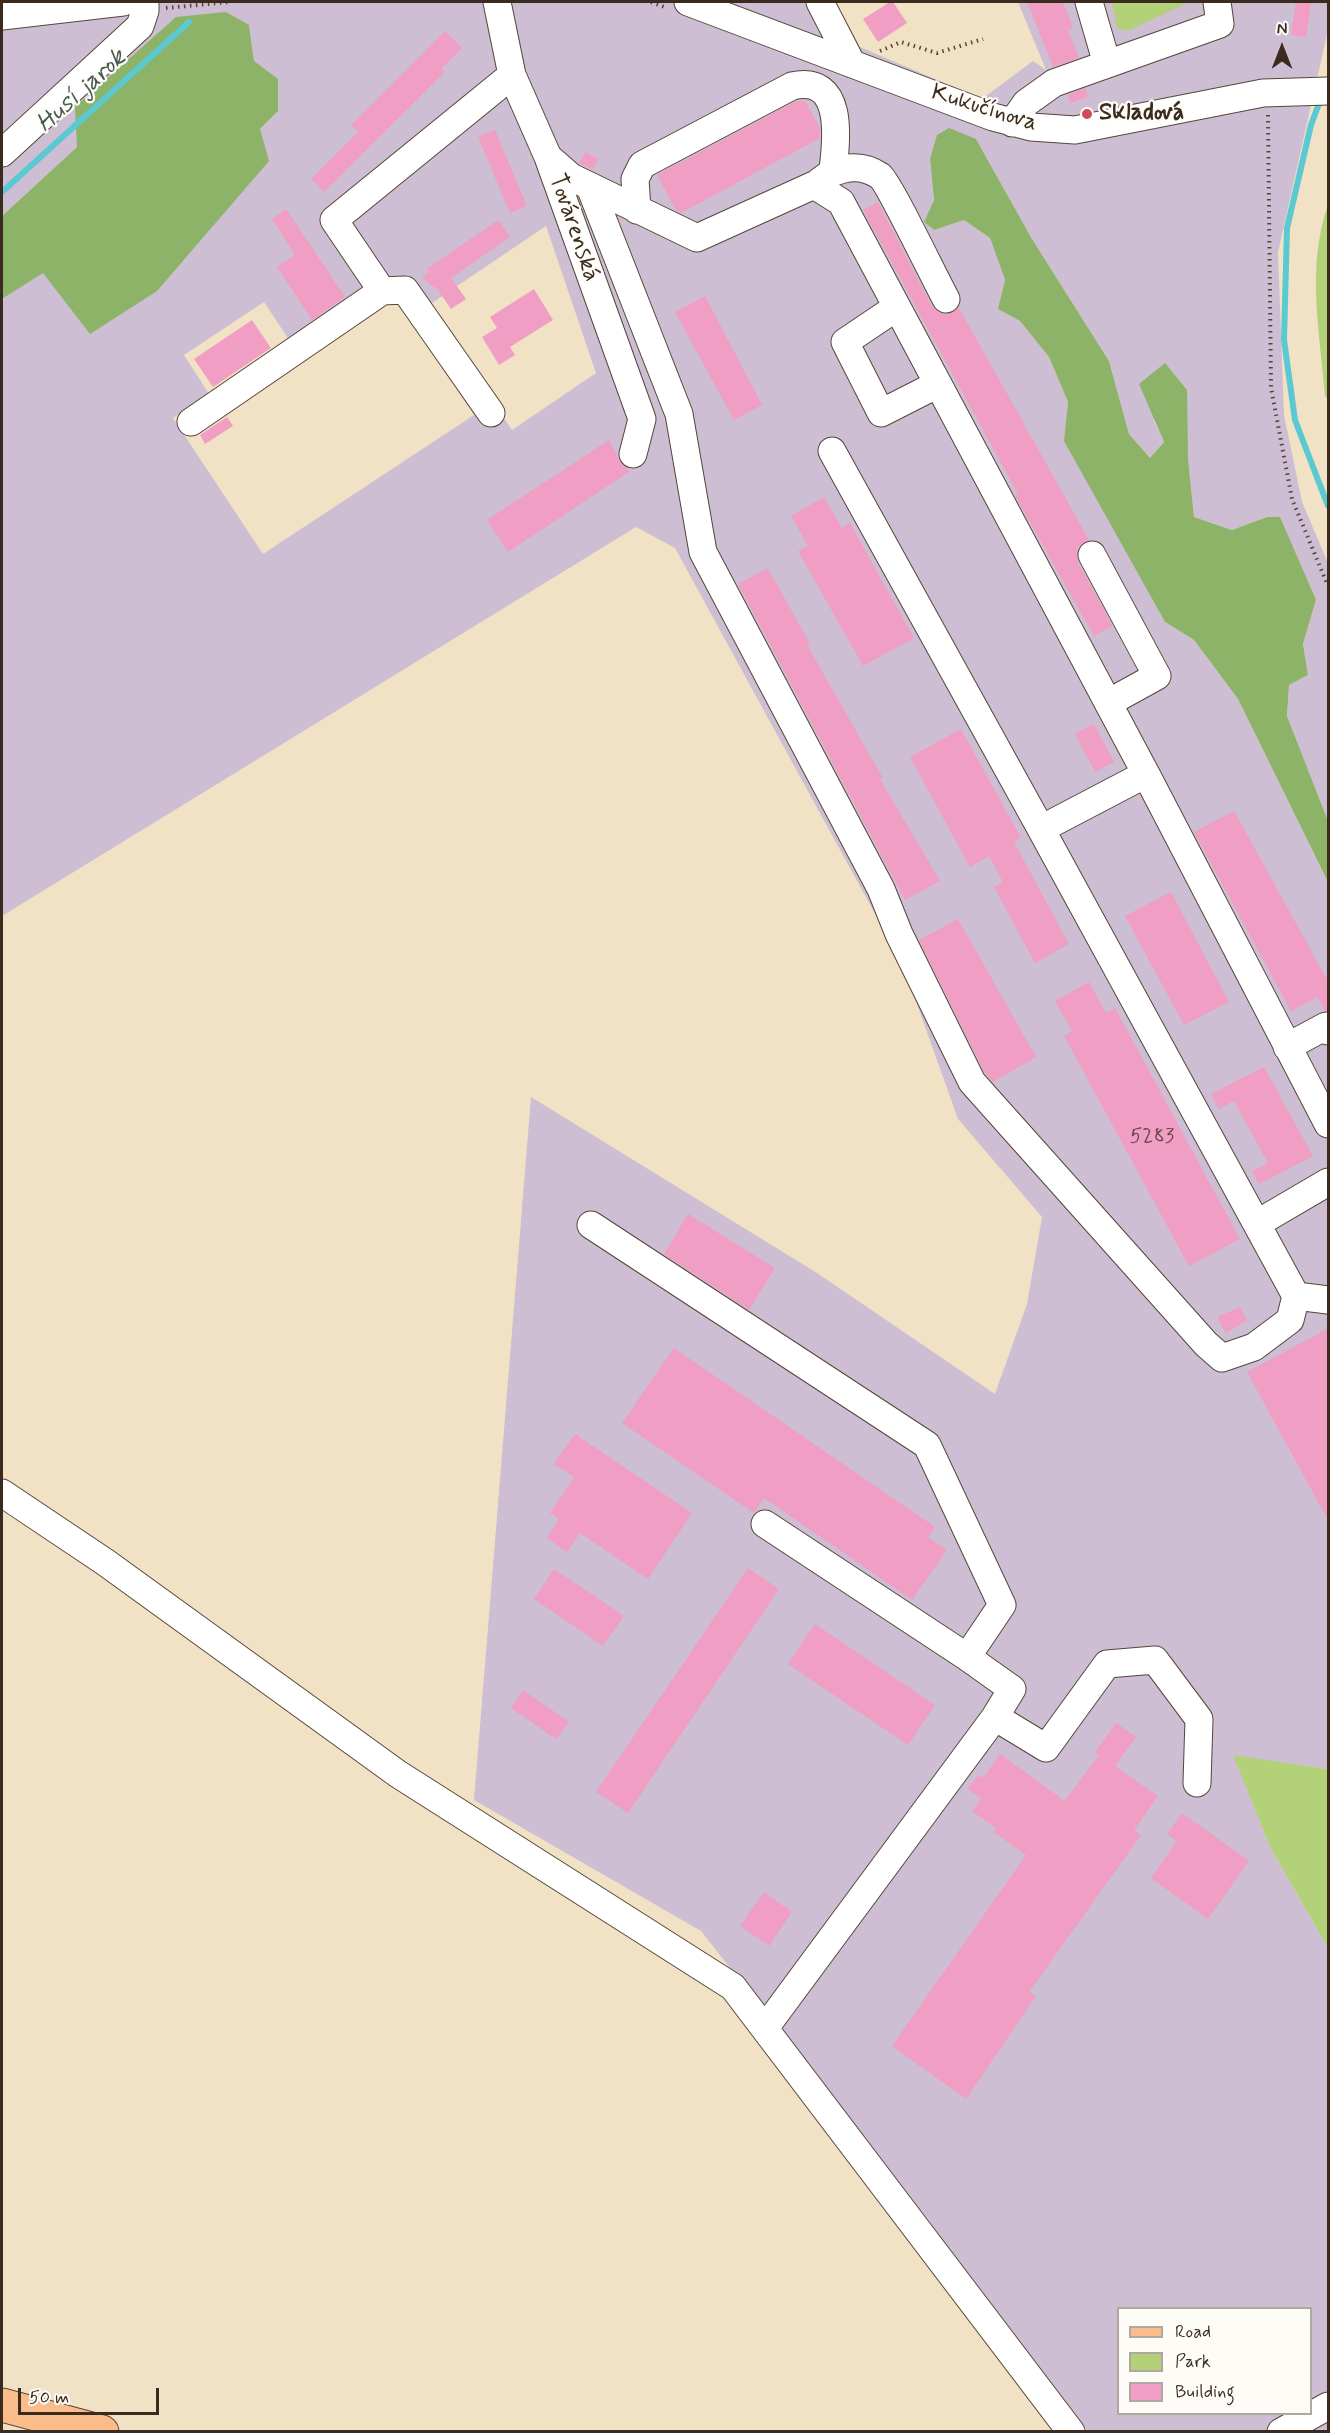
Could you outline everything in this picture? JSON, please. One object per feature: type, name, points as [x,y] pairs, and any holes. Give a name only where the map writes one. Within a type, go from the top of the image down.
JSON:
[{"type":"main road","points":[[2,2405],[102,2432]]},
{"type":"street","points":[[2,16],[123,2]]},
{"type":"street","points":[[2,153],[140,26],[145,11],[145,2]]},
{"type":"street","name":"Továrenská","points":[[497,2],[512,75],[548,157],[642,419],[633,454]]},
{"type":"street","name":"Kukučínova","points":[[688,2],[1012,123],[1031,127],[1082,129],[1263,93],[1316,91]]},
{"type":"street","points":[[820,2],[852,64]]},
{"type":"street","points":[[1089,2],[1107,63]]},
{"type":"street","points":[[1012,123],[1026,103],[1054,83],[1220,24],[1217,2]]},
{"type":"street","points":[[382,291],[334,220],[512,75]]},
{"type":"street","points":[[637,210],[635,179],[642,165],[792,86],[807,82],[821,88],[832,105],[838,137],[824,178]]},
{"type":"street","points":[[548,157],[571,177],[697,238],[824,178],[858,167],[881,177],[946,299]]},
{"type":"street","points":[[824,178],[841,202],[1146,774],[1329,1124]]},
{"type":"street","points":[[590,187],[679,414],[703,552],[881,889],[899,934],[972,1082],[1206,1344],[1222,1358],[1254,1347],[1290,1320],[1296,1296],[1258,1223],[832,451]]},
{"type":"street","points":[[191,422],[382,291],[405,290],[490,413]]},
{"type":"street","points":[[897,307],[845,342],[881,413],[938,384]]},
{"type":"street","points":[[1092,555],[1157,676],[1108,703]]},
{"type":"street","points":[[1041,829],[1146,774]]},
{"type":"street","points":[[1287,1047],[1326,1026],[1329,1030]]},
{"type":"street","points":[[1258,1223],[1329,1182]]},
{"type":"street","points":[[591,1225],[927,1445],[1002,1605],[968,1657]]},
{"type":"street","points":[[1296,1296],[1329,1300]]},
{"type":"street","points":[[2,1493],[105,1562],[398,1774],[733,1987],[1071,2432]]},
{"type":"street","points":[[765,1524],[968,1657],[1011,1689],[995,1717],[765,2028]]},
{"type":"street","points":[[995,1717],[1046,1748],[1107,1664],[1155,1660],[1199,1719],[1197,1783]]},
{"type":"street","points":[[1281,2432],[1329,2406]]},
{"type":"path","points":[[177,7],[229,2]]},
{"type":"path","points":[[852,64],[901,42],[938,53],[983,39]]},
{"type":"path","points":[[1263,93],[1267,106],[1271,388],[1292,499],[1329,586]]},
{"type":"shaded area","points":[[2,2],[836,2],[860,47],[982,99],[1033,61],[1046,70],[1018,2],[1328,2],[1328,30],[1278,252],[1284,415],[1302,502],[1328,563],[1328,821],[1287,716],[1289,685],[1308,675],[1303,644],[1316,600],[1267,517],[1232,530],[1194,517],[1188,458],[1153,419],[1164,442],[1150,458],[1129,434],[1109,361],[1032,239],[976,139],[930,159],[934,200],[924,222],[934,230],[964,220],[990,238],[1005,280],[999,309],[1020,321],[1049,357],[1068,402],[1065,441],[1165,622],[1194,640],[1238,699],[1328,882],[1328,1769],[1234,1756],[1270,1847],[1328,1948],[1328,2431],[1084,2431],[920,2209],[701,1931],[474,1800],[531,1097],[817,1273],[995,1394],[1027,1304],[1042,1217],[958,1119],[903,965],[675,548],[636,527],[2,916],[2,299],[260,129],[278,111],[254,61],[249,25],[77,147],[2,216]],"holes":[[[546,226],[596,373],[512,430],[429,305]],[[396,299],[474,415],[263,554],[173,418],[209,394],[184,355],[264,302],[303,361]]]},
{"type":"green space","points":[[1112,2],[1189,2],[1128,31],[1117,28]]},
{"type":"green space","points":[[226,12],[249,25],[254,61],[278,79],[278,111],[260,129],[269,161],[157,291],[90,334],[43,273],[2,299],[2,216],[77,147],[75,107],[176,17]]},
{"type":"green space","points":[[949,128],[976,139],[1032,239],[1109,361],[1129,434],[1150,458],[1164,442],[1139,384],[1165,363],[1187,390],[1188,458],[1194,517],[1232,530],[1267,517],[1280,517],[1316,600],[1303,644],[1308,675],[1289,685],[1287,716],[1328,821],[1328,882],[1238,699],[1194,640],[1165,622],[1064,441],[1068,402],[1049,357],[1020,321],[998,309],[1005,280],[990,238],[964,220],[934,230],[924,222],[934,200],[930,159],[937,135]]},
{"type":"green space","points":[[1328,205],[1328,399],[1325,396],[1320,349],[1316,276],[1321,228]]},
{"type":"green space","points":[[1233,1755],[1328,1769],[1328,1948],[1270,1847]]},
{"type":"building","points":[[893,2],[907,23],[878,42],[863,19]]},
{"type":"building","points":[[1027,2],[1063,2],[1073,28],[1068,30],[1079,58],[1053,67]]},
{"type":"building","points":[[1296,2],[1311,2],[1306,37],[1291,35]]},
{"type":"building","points":[[445,31],[462,48],[441,69],[445,72],[324,192],[311,179],[358,132],[351,125]]},
{"type":"building","points":[[1086,88],[1088,97],[1070,103],[1068,95]]},
{"type":"building","points":[[796,101],[805,101],[820,128],[820,138],[681,213],[676,210],[657,175]]},
{"type":"building","points":[[495,130],[527,206],[510,213],[478,137]]},
{"type":"building","points":[[586,152],[599,159],[592,169],[579,163]]},
{"type":"building","points":[[878,202],[932,307],[945,315],[959,308],[1089,540],[1078,547],[1078,562],[1112,626],[1094,636],[1022,508],[1015,495],[1018,494],[863,210]]},
{"type":"building","points":[[286,209],[345,297],[312,320],[277,267],[295,255],[272,219]]},
{"type":"building","points":[[498,220],[510,237],[451,278],[466,299],[451,309],[438,290],[422,278],[429,272],[427,269]]},
{"type":"building","points":[[534,289],[553,320],[510,347],[515,355],[499,365],[482,337],[497,328],[490,317]]},
{"type":"building","points":[[705,296],[762,405],[734,420],[675,312]]},
{"type":"building","points":[[252,320],[271,348],[213,387],[194,359]]},
{"type":"building","points":[[227,417],[233,426],[205,444],[200,435]]},
{"type":"building","points":[[609,440],[622,465],[630,471],[508,552],[487,520]]},
{"type":"building","points":[[824,497],[842,528],[850,523],[914,638],[863,666],[798,551],[808,546],[791,516]]},
{"type":"building","points":[[768,568],[810,644],[807,645],[883,778],[880,779],[940,881],[905,900],[738,584]]},
{"type":"building","points":[[1094,724],[1114,762],[1095,772],[1075,734]]},
{"type":"building","points":[[961,729],[1021,838],[1014,842],[1069,944],[1035,963],[994,887],[1003,882],[989,856],[970,867],[910,757]]},
{"type":"building","points":[[1234,811],[1329,983],[1329,1011],[1325,1011],[1318,997],[1291,1011],[1194,832]]},
{"type":"building","points":[[1171,892],[1229,1002],[1184,1025],[1125,916]]},
{"type":"building","points":[[958,919],[1036,1057],[993,1082],[985,1073],[919,940]]},
{"type":"building","points":[[1089,982],[1106,1013],[1115,1008],[1240,1239],[1189,1266],[1064,1036],[1072,1031],[1055,1001]]},
{"type":"building","points":[[1264,1067],[1313,1156],[1259,1184],[1252,1171],[1268,1163],[1234,1101],[1219,1109],[1211,1094]]},
{"type":"building","points":[[688,1214],[775,1268],[749,1310],[664,1254]]},
{"type":"building","points":[[1240,1307],[1247,1320],[1226,1333],[1217,1317]]},
{"type":"building","points":[[1329,1328],[1329,1522],[1247,1372]]},
{"type":"building","points":[[674,1348],[935,1527],[928,1537],[947,1550],[912,1600],[764,1498],[754,1513],[622,1423]]},
{"type":"building","points":[[575,1434],[692,1513],[648,1579],[580,1533],[567,1552],[547,1538],[559,1519],[550,1513],[574,1477],[554,1464]]},
{"type":"building","points":[[748,1568],[779,1589],[628,1813],[596,1792]]},
{"type":"building","points":[[554,1569],[624,1616],[603,1646],[534,1599]]},
{"type":"building","points":[[815,1624],[935,1705],[908,1745],[788,1664]]},
{"type":"building","points":[[523,1690],[569,1722],[556,1739],[511,1708]]},
{"type":"building","points":[[1116,1723],[1136,1737],[1115,1766],[1158,1796],[1134,1830],[1141,1835],[1029,1992],[1036,1996],[966,2099],[892,2046],[1026,1855],[994,1832],[997,1829],[972,1811],[981,1799],[968,1789],[978,1775],[983,1778],[1000,1754],[1065,1801],[1099,1755],[1095,1752]]},
{"type":"building","points":[[1182,1813],[1249,1861],[1208,1919],[1151,1878],[1177,1841],[1167,1834]]},
{"type":"building","points":[[764,1892],[792,1912],[769,1946],[740,1926]]},
{"type":"waterway","name":"Husí jarok","points":[[2,192],[189,22]]},
{"type":"waterway","points":[[1321,98],[1311,125],[1287,228],[1284,340],[1295,420],[1328,506]]},
{"type":"place","name":"Skladová","points":[[1087,114]]}]
